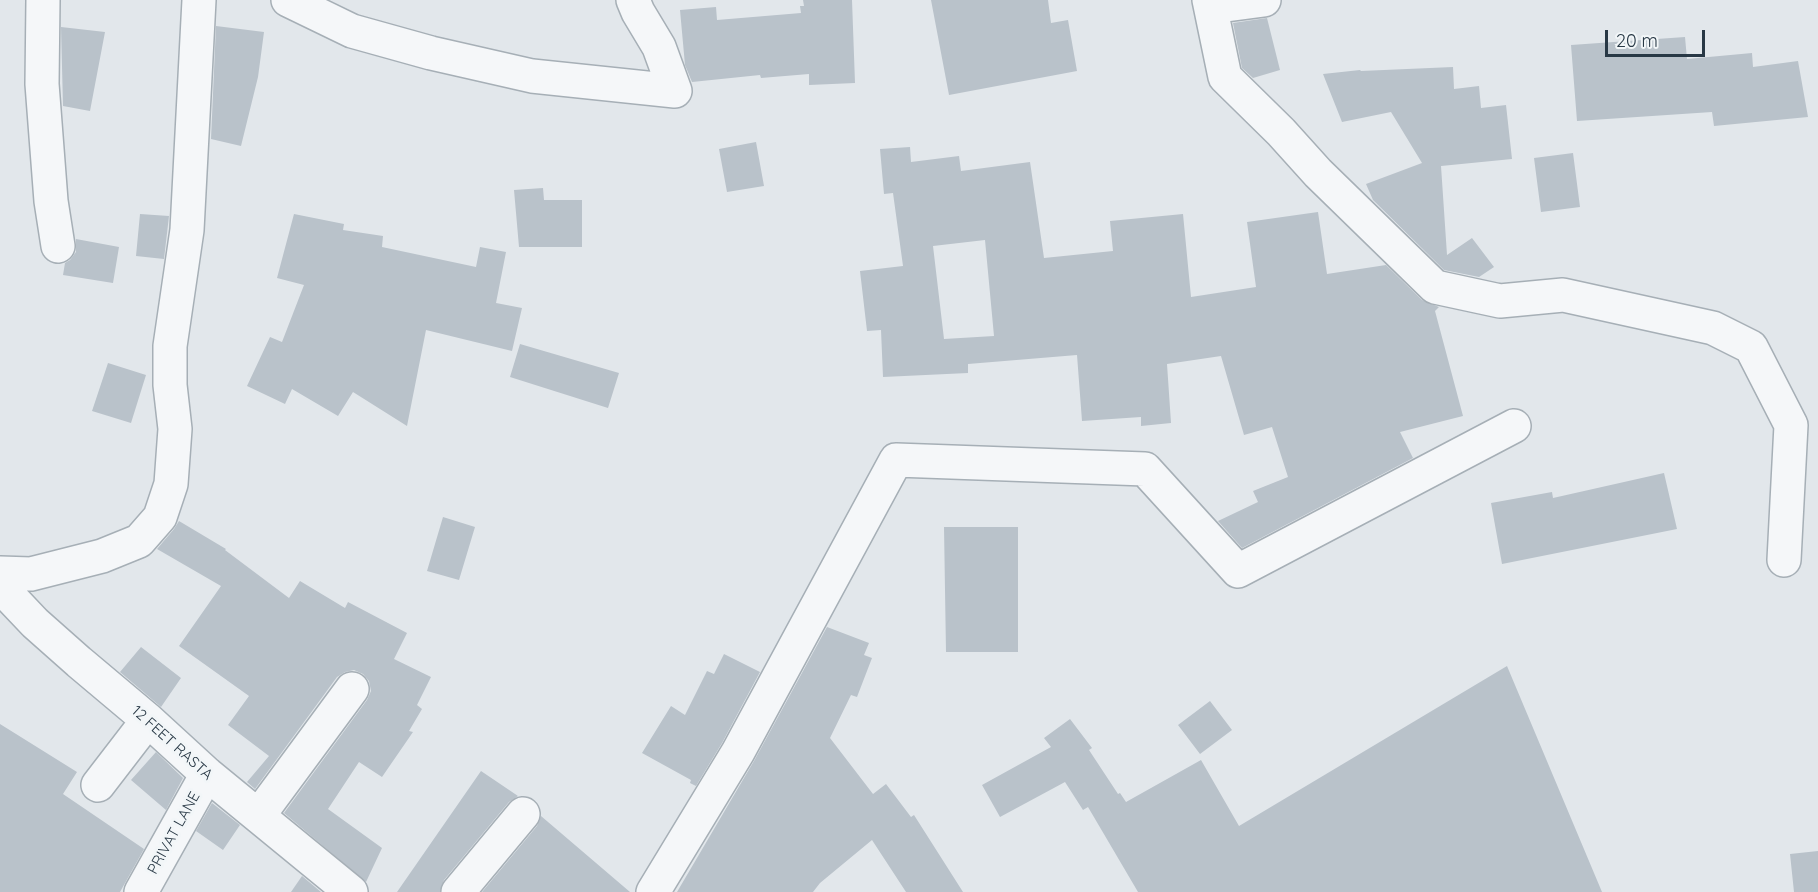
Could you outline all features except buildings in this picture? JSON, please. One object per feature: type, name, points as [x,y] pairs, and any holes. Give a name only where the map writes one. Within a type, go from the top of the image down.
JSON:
[{"type":"street","points":[[43,0],[42,84],[51,201],[58,246]]},
{"type":"street","points":[[0,573],[31,574],[102,556],[139,541],[160,517],[171,484],[175,429],[170,385],[170,346],[187,230],[199,0]]},
{"type":"street","points":[[288,0],[352,31],[431,53],[532,76],[675,91],[659,47],[633,0]]},
{"type":"street","points":[[1264,0],[1210,3],[1225,77],[1435,287],[1500,301],[1563,295],[1713,328],[1751,347],[1791,425],[1784,560]]},
{"type":"street","points":[[654,892],[738,752],[896,460],[1145,469],[1238,571],[1514,426]]},
{"type":"street","name":"12 FEET RASTA","points":[[0,586],[35,623],[207,774],[351,892]]},
{"type":"street","points":[[259,815],[352,689]]},
{"type":"street","points":[[98,785],[148,720]]},
{"type":"street","name":"PRIVAT LANE","points":[[141,892],[207,774]]},
{"type":"street","points":[[458,892],[523,814]]}]
